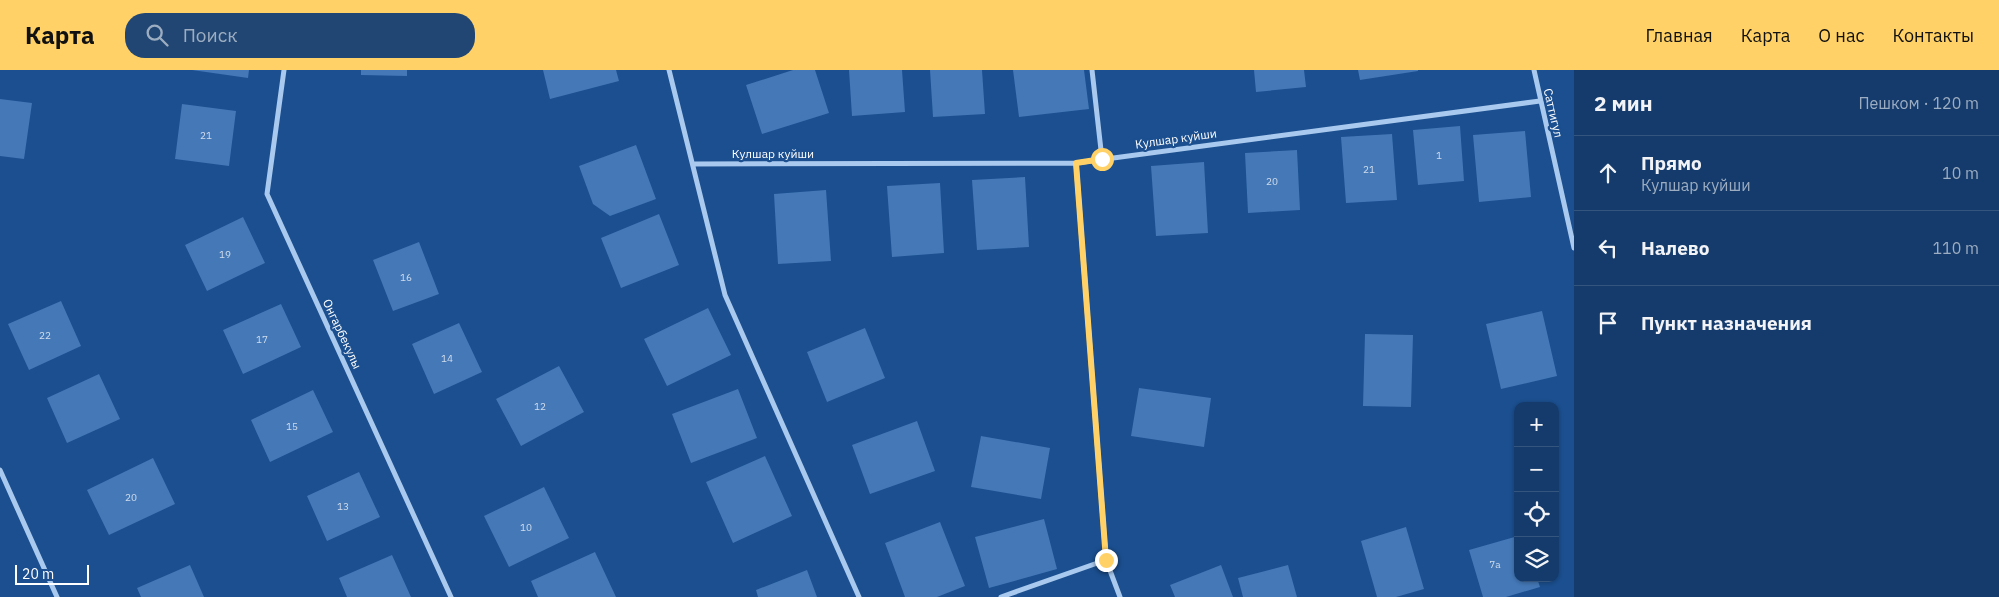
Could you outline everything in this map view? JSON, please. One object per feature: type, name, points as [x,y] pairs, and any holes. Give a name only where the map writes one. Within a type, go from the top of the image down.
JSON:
[{"type":"street","name":"Онгарбекулы","points":[[284,70],[267,194],[451,597]]},
{"type":"street","points":[[669,70],[725,295],[859,597]]},
{"type":"street","points":[[1092,70],[1102,159]]},
{"type":"street","name":"Саттигул","points":[[1534,70],[1574,248]]},
{"type":"street","name":"Кулшар куйши","points":[[693,164],[1076,163],[1540,101]]},
{"type":"street","points":[[1076,163],[1106,560],[1120,597]]},
{"type":"street","points":[[0,470],[57,597]]},
{"type":"street","points":[[1001,597],[1106,560]]},
{"type":"building","points":[[192,70],[249,70],[248,78]]},
{"type":"building","points":[[361,70],[407,70],[407,76],[361,75]]},
{"type":"building","points":[[543,70],[616,70],[619,81],[550,99]]},
{"type":"building","points":[[793,70],[815,70],[829,113],[762,134],[746,85]]},
{"type":"building","points":[[849,70],[902,70],[905,112],[852,116]]},
{"type":"building","points":[[930,70],[982,70],[985,114],[933,117]]},
{"type":"building","points":[[1013,70],[1084,70],[1089,109],[1019,117]]},
{"type":"building","points":[[1254,70],[1304,70],[1306,87],[1256,92]]},
{"type":"building","points":[[1358,70],[1418,70],[1418,71],[1360,80]]},
{"type":"building","points":[[0,99],[32,103],[24,159],[0,156]]},
{"type":"building","points":[[182,104],[236,111],[229,166],[175,159]]},
{"type":"building","points":[[1460,126],[1464,181],[1418,185],[1413,130]]},
{"type":"building","points":[[1525,131],[1531,197],[1479,202],[1473,135]]},
{"type":"building","points":[[1392,134],[1397,200],[1346,203],[1341,137]]},
{"type":"building","points":[[636,145],[656,199],[610,216],[593,204],[579,166]]},
{"type":"building","points":[[1297,150],[1300,210],[1248,213],[1245,153]]},
{"type":"building","points":[[1204,162],[1208,233],[1156,236],[1151,166]]},
{"type":"building","points":[[1025,177],[1029,247],[977,250],[972,180]]},
{"type":"building","points":[[940,183],[944,253],[892,257],[887,186]]},
{"type":"building","points":[[826,190],[831,261],[778,264],[774,194]]},
{"type":"building","points":[[659,214],[679,265],[621,288],[601,238]]},
{"type":"building","points":[[243,217],[265,263],[207,291],[185,245]]},
{"type":"building","points":[[419,242],[439,294],[393,311],[373,260]]},
{"type":"building","points":[[61,301],[81,346],[29,370],[8,324]]},
{"type":"building","points":[[281,304],[301,347],[243,374],[223,330]]},
{"type":"building","points":[[708,308],[731,355],[667,386],[644,339]]},
{"type":"building","points":[[1542,311],[1557,376],[1501,389],[1486,324]]},
{"type":"building","points":[[459,323],[482,372],[434,394],[412,344]]},
{"type":"building","points":[[865,328],[885,378],[827,402],[807,352]]},
{"type":"building","points":[[1365,334],[1413,335],[1411,407],[1363,406]]},
{"type":"building","points":[[559,366],[584,412],[521,446],[496,399]]},
{"type":"building","points":[[99,374],[120,419],[67,443],[47,398]]},
{"type":"building","points":[[1139,388],[1211,398],[1204,447],[1131,436]]},
{"type":"building","points":[[738,389],[757,438],[691,463],[672,414]]},
{"type":"building","points":[[313,390],[333,432],[270,462],[251,420]]},
{"type":"building","points":[[917,421],[935,471],[870,494],[852,445]]},
{"type":"building","points":[[981,436],[1050,448],[1041,499],[971,487]]},
{"type":"building","points":[[765,456],[792,516],[733,543],[706,482]]},
{"type":"building","points":[[153,458],[175,504],[109,535],[87,490]]},
{"type":"building","points":[[359,472],[380,517],[327,541],[307,496]]},
{"type":"building","points":[[544,487],[569,538],[509,567],[484,516]]},
{"type":"building","points":[[1044,519],[1057,569],[989,588],[975,537]]},
{"type":"building","points":[[940,522],[965,586],[937,597],[905,597],[885,543]]},
{"type":"building","points":[[1406,527],[1424,589],[1396,597],[1377,597],[1361,541]]},
{"type":"building","points":[[1514,537],[1514,582],[1538,582],[1540,587],[1506,597],[1483,597],[1469,550]]},
{"type":"building","points":[[595,552],[616,597],[538,597],[531,581]]},
{"type":"building","points":[[392,555],[411,597],[347,597],[339,578]]},
{"type":"building","points":[[190,565],[204,597],[141,597],[137,588]]},
{"type":"building","points":[[1221,565],[1233,597],[1175,597],[1170,585]]},
{"type":"building","points":[[1288,565],[1297,597],[1243,597],[1238,578]]},
{"type":"building","points":[[807,570],[817,597],[758,597],[756,590]]},
{"type":"route","points":[[1102,159],[1076,163],[1106,560]]}]
